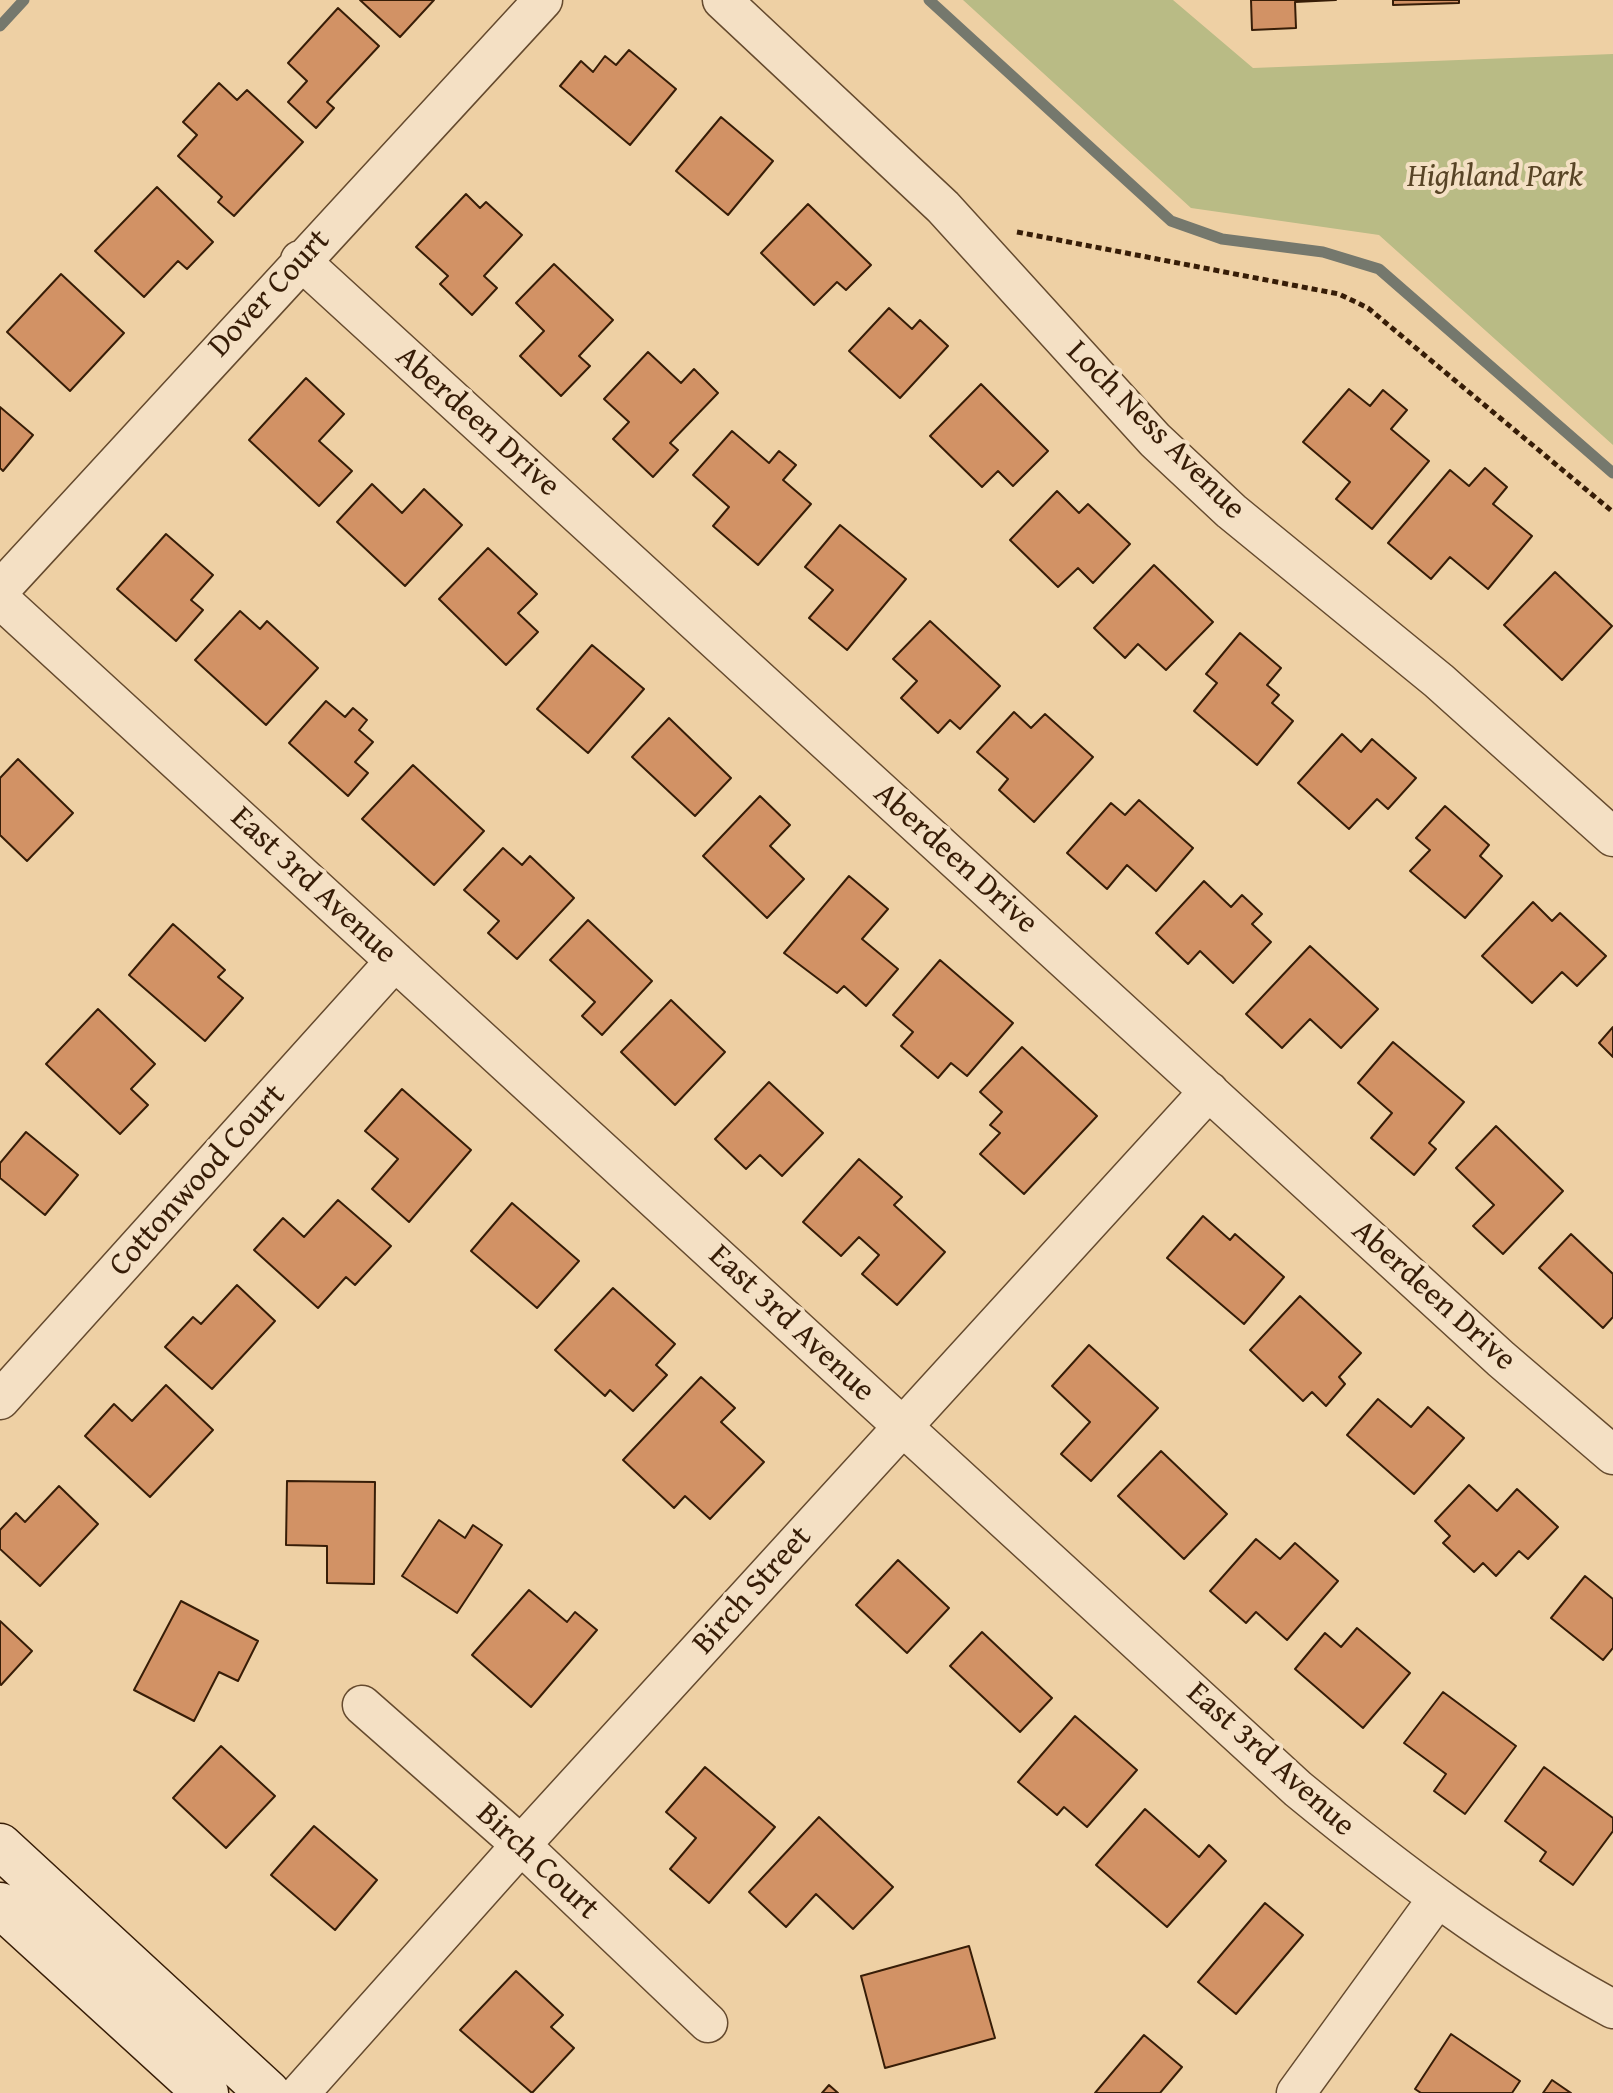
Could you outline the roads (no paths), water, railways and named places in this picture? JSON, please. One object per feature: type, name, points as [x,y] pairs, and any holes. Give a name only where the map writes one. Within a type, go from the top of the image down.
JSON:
[{"type":"main road","points":[[0,1846],[268,2093]]},
{"type":"main road","points":[[0,1905],[206,2093]]},
{"type":"street","name":"Dover Court","points":[[0,590],[300,260],[543,0]]},
{"type":"street","name":"Loch Ness Avenue","points":[[722,0],[943,207],[1155,440],[1209,491],[1439,681],[1613,837]]},
{"type":"street","name":"Aberdeen Drive","points":[[300,260],[1501,1359],[1613,1455]]},
{"type":"street","name":"East 3rd Avenue","points":[[0,599],[1298,1789],[1486,1934],[1613,2009]]},
{"type":"street","name":"Cottonwood Court","points":[[0,1400],[395,961]]},
{"type":"street","name":"Birch Street","points":[[300,2093],[521,1845],[1209,1091]]},
{"type":"street","name":"Birch Court","points":[[362,1705],[521,1845],[708,2023]]},
{"type":"street","points":[[1296,2093],[1437,1899]]},
{"type":"waterway","points":[[0,26],[24,0]]},
{"type":"waterway","points":[[929,0],[1171,221],[1222,239],[1323,252],[1379,269],[1613,473]]},
{"type":"park label","name":"Highland Park","points":[[1495,178]]}]
